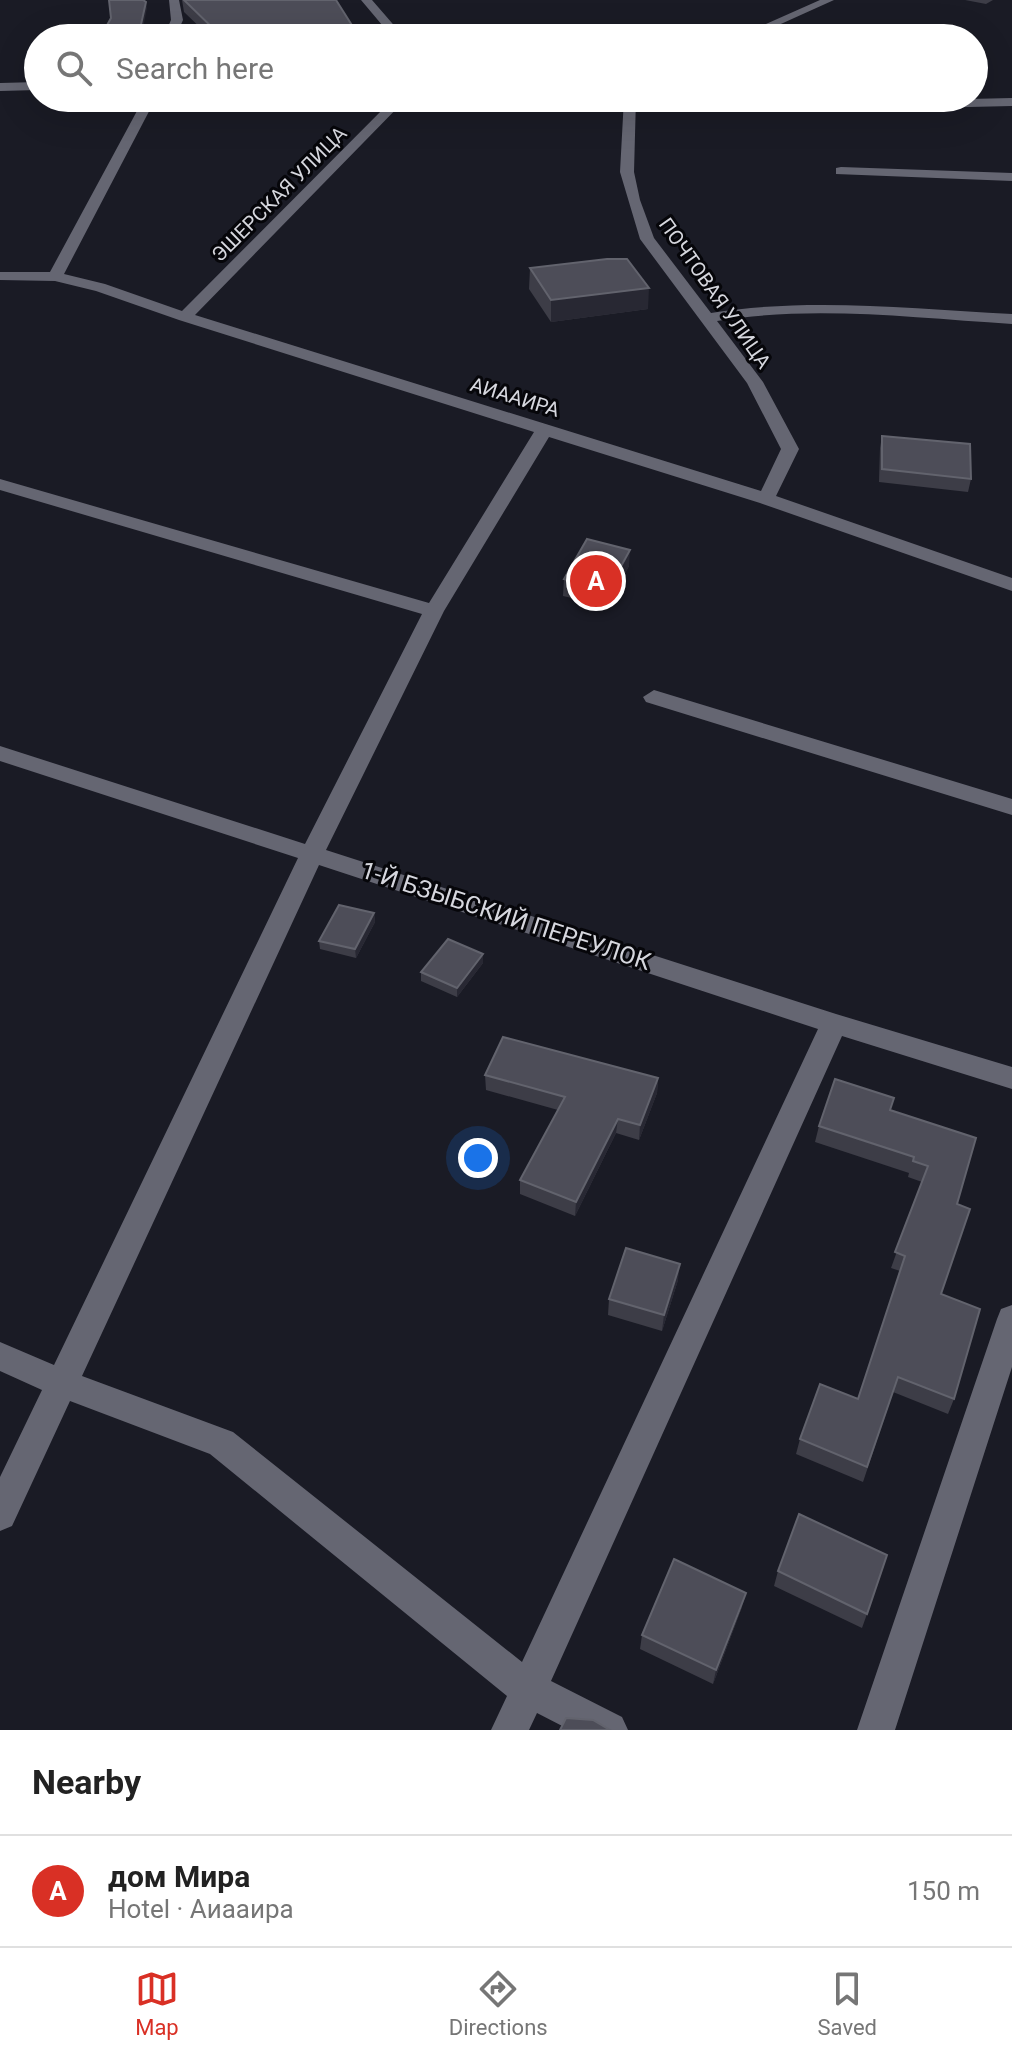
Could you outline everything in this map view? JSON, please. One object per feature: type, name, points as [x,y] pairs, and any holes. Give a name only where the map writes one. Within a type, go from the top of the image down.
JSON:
[{"type":"street","points":[[174,0],[175,24]]},
{"type":"street","points":[[366,0],[387,24]]},
{"type":"street","points":[[773,24],[829,0]]},
{"type":"street","points":[[0,87],[24,86]]},
{"type":"street","points":[[988,103],[1012,102]]},
{"type":"street","points":[[55,277],[143,112]]},
{"type":"street","name":"ЭШЕРСКАЯ УЛИЦА","points":[[185,317],[387,112]]},
{"type":"street","name":"ПОЧТОВАЯ УЛИЦА","points":[[629,112],[627,172],[647,239],[755,382],[790,449],[766,499]]},
{"type":"street","points":[[841,171],[1012,177]]},
{"type":"street","name":"АИААИРА","points":[[0,276],[55,277],[100,287],[185,317],[766,499],[1012,585]]},
{"type":"street","points":[[706,318],[763,309],[815,308],[1012,319]]},
{"type":"street","points":[[0,1514],[313,852],[434,611],[545,429]]},
{"type":"street","points":[[0,484],[434,611]]},
{"type":"street","points":[[654,697],[1012,807]]},
{"type":"street","name":"1-Й БЗЫБСКИЙ ПЕРЕУЛОК","points":[[0,753],[313,852],[834,1024],[1012,1078]]},
{"type":"street","points":[[510,1730],[834,1024]]},
{"type":"street","points":[[876,1730],[1012,1319]]},
{"type":"street","points":[[0,1356],[60,1383],[221,1443],[527,1689],[609,1730]]},
{"type":"building","points":[[109,0],[146,2],[141,24],[108,24],[111,18]]},
{"type":"building","points":[[184,0],[336,0],[351,24],[209,24]]},
{"type":"building","points":[[627,259],[649,288],[551,300],[530,268]]},
{"type":"building","points":[[882,436],[970,444],[971,479],[882,469]]},
{"type":"building","points":[[587,539],[630,550],[608,590],[564,579]]},
{"type":"building","points":[[339,905],[374,913],[355,949],[319,941]]},
{"type":"building","points":[[448,939],[483,954],[457,988],[421,972]]},
{"type":"building","points":[[503,1037],[658,1078],[640,1125],[618,1119],[576,1202],[520,1180],[565,1097],[485,1075]]},
{"type":"building","points":[[835,1079],[894,1098],[890,1110],[976,1138],[957,1204],[970,1209],[941,1294],[980,1309],[954,1399],[898,1377],[867,1467],[800,1439],[820,1384],[858,1399],[905,1256],[895,1252],[928,1166],[913,1161],[914,1157],[819,1126]]},
{"type":"building","points":[[626,1248],[680,1264],[664,1315],[609,1299]]},
{"type":"building","points":[[799,1514],[887,1555],[867,1614],[778,1571]]},
{"type":"building","points":[[674,1559],[746,1593],[716,1670],[642,1635]]},
{"type":"building","points":[[566,1718],[593,1720],[610,1730],[560,1730]]},
{"type":"place","name":"дом Мира","points":[[596,581]]}]
